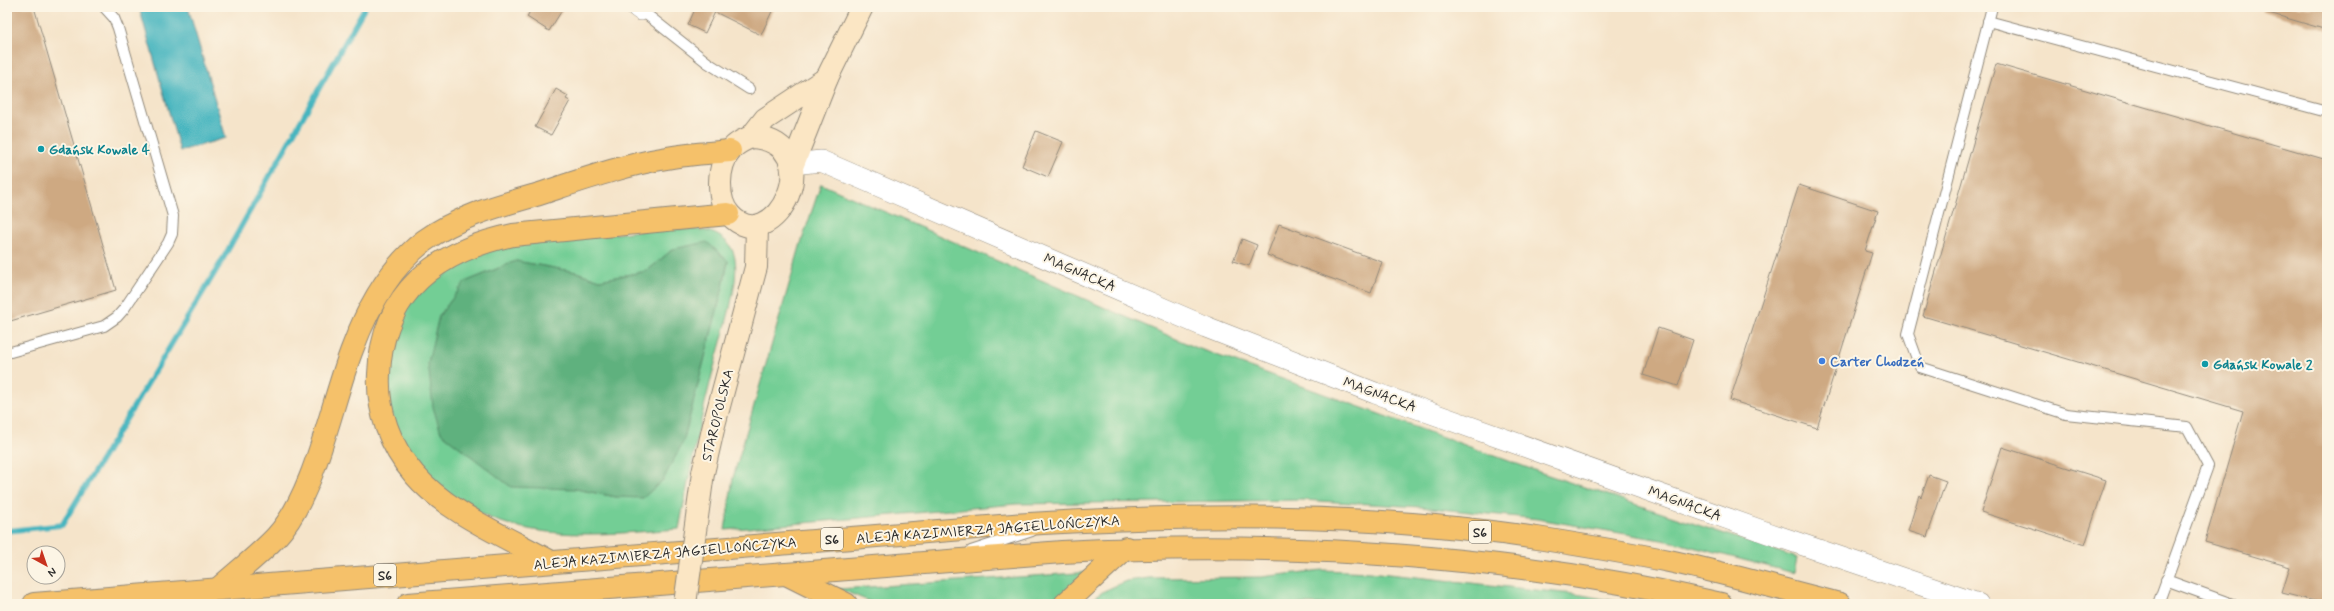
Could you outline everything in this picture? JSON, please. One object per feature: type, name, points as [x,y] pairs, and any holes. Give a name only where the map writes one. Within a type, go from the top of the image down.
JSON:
[{"type":"highway","points":[[218,589],[276,536],[291,516],[306,488],[353,347],[374,298],[398,266],[423,242],[448,226],[482,211],[626,167],[668,158],[730,151]]},
{"type":"highway","points":[[551,562],[467,517],[428,489],[400,456],[391,438],[379,403],[379,358],[383,338],[395,308],[429,270],[455,253],[492,239],[534,232],[728,214]]},
{"type":"highway","name":"ALEJA KAZIMIERZA JAGIELLOŃCZYKA","points":[[34,604],[943,530],[1061,522],[1301,518],[1435,527],[1535,538],[1669,561],[1840,604]]},
{"type":"highway","points":[[1065,604],[1126,548]]},
{"type":"highway","name":"ALEJA KAZIMIERZA JAGIELLOŃCZYKA","points":[[408,604],[945,560],[1062,552],[1126,548],[1243,548],[1375,552],[1476,561],[1590,577],[1721,604]]},
{"type":"highway","points":[[786,574],[846,604]]},
{"type":"main road","points":[[827,78],[765,119],[751,137],[740,142],[730,151],[720,174],[720,191],[722,203],[728,214],[737,222],[757,227],[767,224],[780,211],[794,178],[793,164],[827,78],[862,7]]},
{"type":"main road","points":[[751,137],[764,138],[776,144],[793,164]]},
{"type":"main road","name":"STAROPOLSKA","points":[[685,604],[703,473],[714,425],[756,267],[757,227]]},
{"type":"street","name":"MAGNACKA","points":[[793,164],[821,161],[1206,327],[1375,393],[1768,533],[1978,604]]},
{"type":"lane","points":[[7,353],[104,326],[111,322],[124,309],[172,234],[173,216],[118,28],[114,18],[104,7]]},
{"type":"lane","points":[[1992,7],[1908,334],[1920,367],[2066,414],[2187,427],[2208,466],[2158,604]]},
{"type":"lane","points":[[640,8],[708,63],[749,89]]},
{"type":"lane","points":[[1988,21],[2327,112]]},
{"type":"lane","points":[[945,560],[1061,522]]},
{"type":"lane","points":[[943,530],[1062,552]]},
{"type":"lane","points":[[2166,580],[2232,604]]},
{"type":"green space","points":[[821,184],[1197,348],[1542,473],[1797,558],[1794,573],[1673,542],[1538,519],[1421,507],[1302,500],[1016,504],[725,530],[733,478],[801,243]]},
{"type":"green space","points":[[663,228],[700,230],[716,234],[724,239],[730,246],[736,263],[735,281],[730,308],[712,374],[679,529],[611,534],[542,531],[498,521],[461,503],[444,490],[428,475],[414,458],[403,441],[394,422],[389,402],[387,386],[389,361],[400,319],[413,299],[428,284],[444,272],[470,256],[481,252],[518,245]],"holes":[[[673,249],[728,261],[723,287],[683,442],[616,497],[576,489],[469,453],[441,433],[428,363],[439,316],[465,282],[516,261],[576,272],[600,280],[647,271]]]},
{"type":"green space","points":[[707,242],[728,261],[723,287],[683,442],[663,480],[643,498],[616,497],[576,489],[511,487],[441,433],[433,407],[428,363],[439,316],[465,282],[516,261],[576,272],[600,280],[647,271],[673,249]]},
{"type":"green space","points":[[1322,570],[1370,572],[1582,595],[1631,604],[1086,604],[1104,591],[1126,581],[1149,578],[1261,577]]},
{"type":"green space","points":[[1092,572],[1069,588],[1054,604],[876,604],[839,589]]},
{"type":"water","points":[[139,7],[188,7],[226,138],[180,151]]},
{"type":"building","name":"Gdańsk Kowale 4","points":[[7,7],[34,7],[116,290],[7,322]]},
{"type":"building","points":[[532,7],[564,7],[549,31],[527,17]]},
{"type":"building","points":[[696,7],[774,7],[761,35],[715,12],[705,33],[688,25]]},
{"type":"building","points":[[2262,7],[2327,7],[2327,30],[2262,11]]},
{"type":"building","name":"Gdańsk Kowale 2","points":[[1996,64],[2327,160],[2327,604],[2282,593],[2290,567],[2205,542],[2243,411],[1923,316]]},
{"type":"building","points":[[556,89],[568,96],[566,99],[570,101],[551,135],[535,127]]},
{"type":"building","points":[[1036,131],[1063,142],[1048,177],[1022,166]]},
{"type":"building","points":[[1799,185],[1878,211],[1865,251],[1872,253],[1817,428],[1730,400]]},
{"type":"building","points":[[1279,224],[1382,262],[1371,293],[1267,255]]},
{"type":"building","points":[[1242,239],[1257,245],[1249,266],[1233,261]]},
{"type":"building","points":[[1658,328],[1693,340],[1678,386],[1643,375]]},
{"type":"building","points":[[2002,447],[2106,480],[2085,545],[1981,512]]},
{"type":"building","points":[[1929,475],[1946,481],[1927,537],[1908,531],[1919,495],[1921,497]]},
{"type":"waterway","points":[[7,531],[62,525],[220,264],[365,7]]},
{"type":"place","name":"Gdańsk Kowale 4","points":[[41,149]]},
{"type":"place","name":"Carter Chodzeń","points":[[1822,361]]},
{"type":"place","name":"Gdańsk Kowale 2","points":[[2205,364]]}]
